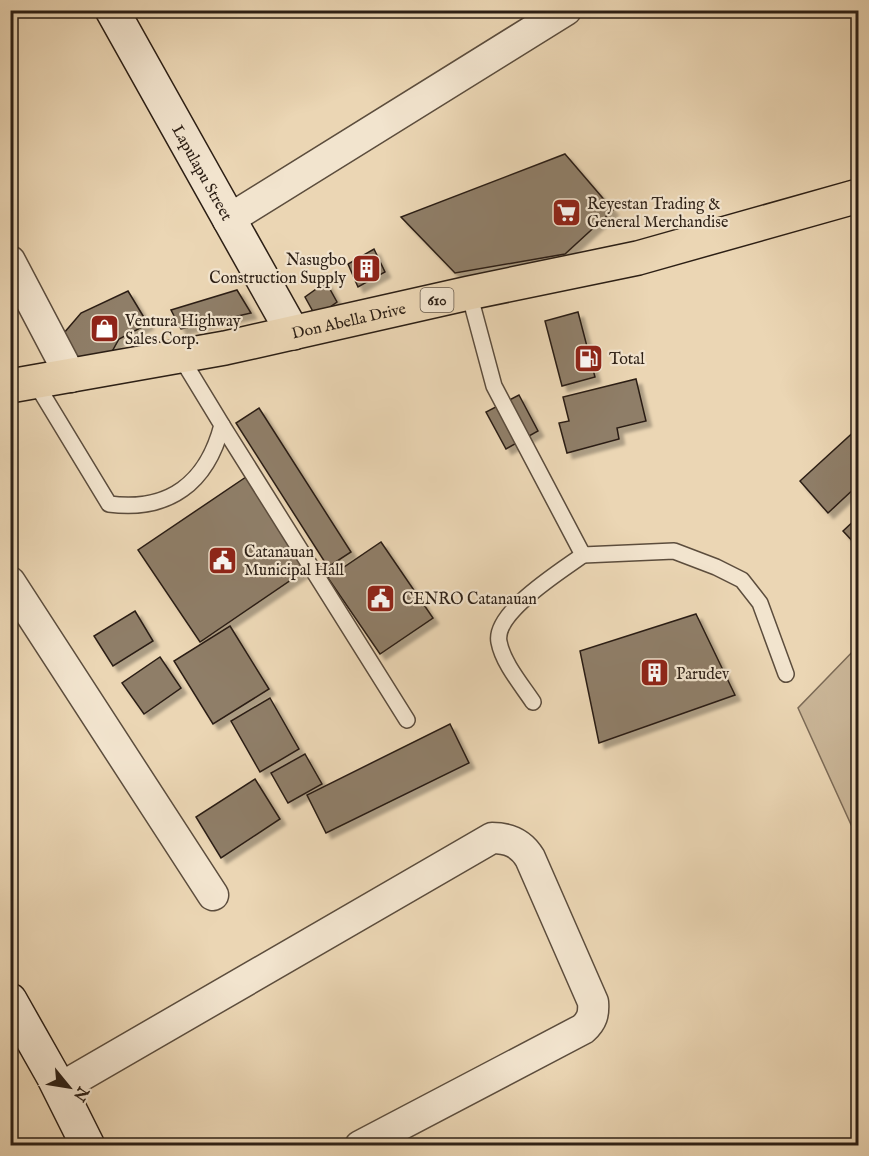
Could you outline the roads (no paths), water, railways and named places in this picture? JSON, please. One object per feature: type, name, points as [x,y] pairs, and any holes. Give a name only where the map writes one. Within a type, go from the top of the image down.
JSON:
[{"type":"main road","name":"Don Abella Drive","points":[[23,385],[293,333],[638,258],[858,196]]},
{"type":"street","points":[[228,219],[566,10]]},
{"type":"street","name":"Lapulapu Street","points":[[120,14],[228,219],[293,333]]},
{"type":"street","points":[[10,261],[71,376]]},
{"type":"street","points":[[10,582],[213,895]]},
{"type":"street","points":[[60,1088],[492,838],[513,841],[524,848],[530,858],[593,1002],[594,1013],[590,1023],[583,1029],[360,1146]]},
{"type":"street","points":[[10,1000],[60,1088],[88,1146]]},
{"type":"lane","points":[[469,293],[494,387],[583,555]]},
{"type":"lane","points":[[180,356],[407,720]]},
{"type":"lane","points":[[23,385],[108,504],[124,506],[156,502],[184,488],[198,476],[209,460],[222,425]]},
{"type":"lane","points":[[533,702],[502,652],[498,639],[499,627],[520,602],[583,555],[674,551],[742,580],[760,603],[786,674]]},
{"type":"place","name":"Reyestan Trading & General Merchandise","points":[[566,212]]},
{"type":"place","name":"Nasugbo Construction Supply","points":[[367,268]]},
{"type":"place","name":"Ventura Highway Sales Corp.","points":[[104,329]]},
{"type":"place","name":"Total","points":[[588,358]]},
{"type":"place","name":"Catanauan Municipal Hall","points":[[223,560]]},
{"type":"place","name":"CENRO Catanauan","points":[[381,598]]},
{"type":"place","name":"Parudev","points":[[655,673]]}]
